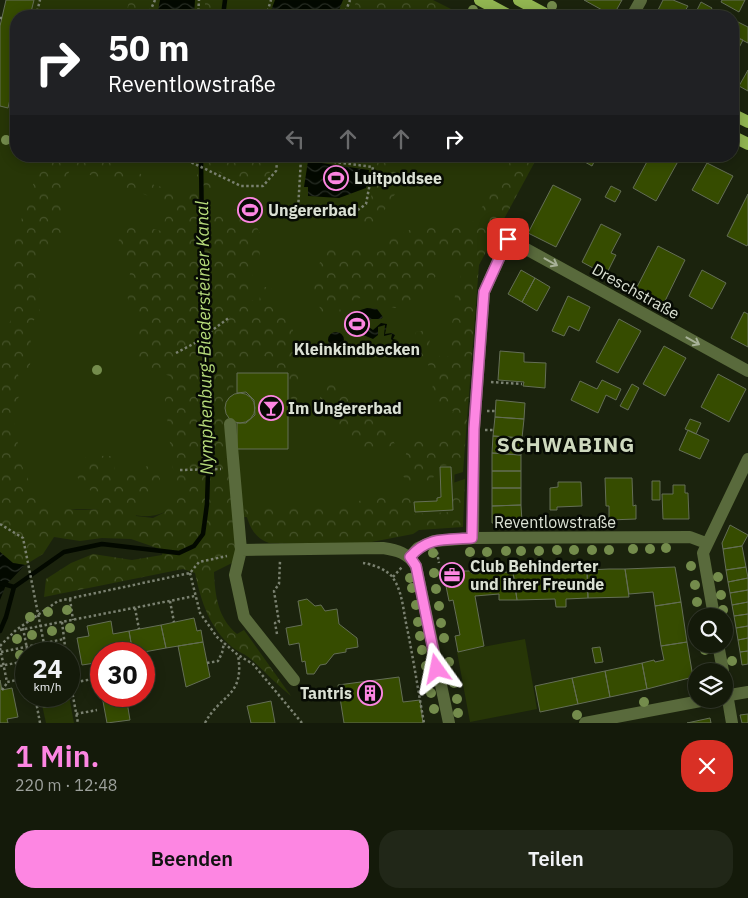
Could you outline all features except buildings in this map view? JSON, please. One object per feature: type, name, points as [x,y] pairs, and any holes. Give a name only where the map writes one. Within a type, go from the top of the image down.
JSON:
[{"type":"main road","points":[[480,0],[499,10]]},
{"type":"main road","points":[[519,0],[538,10]]},
{"type":"street","name":"Dreschstraße","points":[[477,381],[484,292],[508,239],[748,371]]},
{"type":"street","points":[[472,538],[472,462],[477,381]]},
{"type":"street","points":[[230,424],[241,550],[235,575],[244,617],[294,680]]},
{"type":"street","points":[[713,608],[703,553],[706,543],[748,458]]},
{"type":"street","name":"Reventlowstraße","points":[[410,557],[418,548],[434,540],[472,538],[690,538],[706,543]]},
{"type":"street","points":[[241,550],[383,548],[395,550],[410,557],[416,566],[449,723]]},
{"type":"street","points":[[733,695],[748,692]]},
{"type":"street","points":[[585,723],[688,703]]},
{"type":"street","points":[[729,708],[732,723]]},
{"type":"path","points":[[188,162],[241,186],[263,186],[276,171],[277,162]]},
{"type":"path","points":[[301,162],[298,210],[323,209],[330,217],[352,215],[366,204],[373,167],[331,162]]},
{"type":"path","points":[[176,353],[195,343],[230,317]]},
{"type":"path","points":[[477,381],[522,384]]},
{"type":"path","points":[[180,470],[216,470]]},
{"type":"path","points":[[0,524],[23,538],[44,642]]},
{"type":"path","points":[[277,634],[275,622],[279,622],[274,591],[279,584],[280,549]]},
{"type":"path","points":[[7,682],[2,666],[0,649],[16,630],[39,616],[58,601],[190,573],[199,562],[241,550]]},
{"type":"path","points":[[272,563],[289,562]]},
{"type":"path","points":[[360,563],[374,565],[388,573],[393,577],[398,589],[411,647],[424,723]]},
{"type":"path","points":[[190,573],[200,613],[216,637],[252,664],[302,723]]},
{"type":"path","points":[[23,627],[41,626],[195,596]]},
{"type":"path","points":[[70,599],[73,620]]},
{"type":"path","points":[[170,601],[174,622]]},
{"type":"path","points":[[135,608],[139,629]]},
{"type":"path","points":[[62,622],[64,642]]},
{"type":"path","points":[[23,627],[25,642]]},
{"type":"path","points":[[49,642],[64,639]]},
{"type":"path","points":[[207,663],[218,661],[224,643]]},
{"type":"path","points":[[0,649],[15,647]]},
{"type":"path","points":[[205,723],[236,685],[240,670],[238,655]]},
{"type":"path","points":[[2,666],[15,663]]},
{"type":"path","points":[[2,690],[7,682],[15,680]]},
{"type":"path","points":[[37,707],[40,723]]},
{"type":"path","points":[[75,707],[78,723]]},
{"type":"path","points":[[76,714],[97,710]]},
{"type":"green space","name":"Ungererbad","points":[[6,0],[424,0],[445,10],[10,10],[10,162],[528,162],[468,264],[455,436],[454,514],[341,523],[165,512],[157,515],[141,516],[124,513],[100,504],[100,509],[62,509],[35,497],[0,487],[0,26]]},
{"type":"green space","points":[[129,0],[152,0],[148,10],[127,10]]},
{"type":"green space","points":[[205,0],[219,0],[218,10],[205,10]]},
{"type":"green space","points":[[357,0],[433,0],[453,10],[353,10]]},
{"type":"green space","points":[[42,162],[115,162],[137,171],[154,185],[190,194],[198,173],[216,179],[217,192],[209,202],[210,213],[217,216],[247,205],[256,212],[255,223],[261,236],[259,261],[249,282],[251,300],[259,302],[261,290],[265,287],[271,288],[276,298],[276,315],[289,318],[297,349],[299,369],[297,401],[288,397],[288,373],[270,373],[265,356],[250,358],[236,366],[233,389],[225,403],[236,534],[236,561],[214,572],[214,581],[219,606],[226,621],[237,634],[244,630],[291,696],[250,658],[232,647],[217,631],[203,603],[195,573],[183,569],[44,597],[46,579],[71,563],[93,554],[132,560],[162,555],[163,550],[131,539],[102,538],[80,541],[54,537],[43,554],[25,565],[13,563],[0,552],[0,334],[10,322],[15,240],[30,192]],"holes":[[[71,168],[146,195],[170,206],[161,231],[141,226],[124,228],[118,248],[131,266],[127,295],[130,308],[139,322],[137,344],[139,363],[151,370],[170,376],[165,400],[176,495],[165,512],[153,518],[136,516],[135,505],[153,497],[160,479],[156,469],[147,466],[135,474],[120,476],[115,473],[113,456],[90,456],[81,461],[74,471],[79,480],[100,499],[100,509],[80,510],[60,507],[36,496],[22,466],[12,412],[24,385],[18,375],[19,369],[29,368],[31,331],[40,310],[38,264],[41,249],[59,248],[64,237],[64,208],[54,202]]]},
{"type":"green space","points":[[207,162],[272,162],[272,170],[260,183],[241,182],[207,167]]},
{"type":"green space","points":[[358,162],[394,162],[404,168],[405,179],[374,226],[365,228],[352,225],[353,219],[369,208],[377,165]]},
{"type":"green space","points":[[510,162],[535,162],[479,265],[463,472],[453,475],[452,465],[439,466],[430,484],[415,485],[403,476],[407,446],[422,438],[447,440],[453,411],[430,399],[435,375],[418,349],[415,337],[416,332],[426,330],[431,336],[429,344],[442,359],[449,356],[455,295],[461,283],[460,261],[441,251],[434,256],[440,269],[436,276],[415,297],[395,308],[360,298],[339,306],[341,312],[323,317],[310,280],[323,257],[334,247],[340,245],[349,246],[375,253],[386,249],[391,238],[426,223],[445,226],[472,223]]},
{"type":"green space","points":[[325,381],[350,390],[368,403],[395,444],[370,456],[357,440],[341,433],[319,401]]},
{"type":"green space","points":[[465,479],[463,527],[419,530],[413,534],[356,545],[269,543],[254,533],[243,504],[353,505],[372,493],[411,494],[414,514],[453,512],[453,483]]},
{"type":"green space","points":[[525,639],[537,709],[470,722],[457,652]]},
{"type":"green space","points":[[42,707],[71,707],[74,723],[46,723]]},
{"type":"water","points":[[160,0],[195,0],[194,10],[158,10]]},
{"type":"water","points":[[275,0],[343,0],[339,10],[271,10]]},
{"type":"water","name":"Luitpoldsee","points":[[308,162],[369,170],[366,188],[339,198],[308,196],[308,187],[304,187]]},
{"type":"water","name":"Kleinkindbecken","points":[[367,308],[377,309],[383,317],[381,319],[371,319],[368,322],[369,327],[373,330],[381,323],[387,324],[385,334],[392,333],[395,335],[393,339],[397,340],[393,341],[391,339],[392,334],[384,336],[385,325],[378,327],[378,335],[373,339],[356,332],[353,325],[349,329],[345,323],[348,314]]},
{"type":"water","points":[[336,332],[344,340],[336,348],[328,340]]},
{"type":"water","points":[[0,552],[13,563],[25,565],[6,585],[0,600]]},
{"type":"waterway","name":"Nymphenburg-Biedersteiner Kanal","points":[[224,10],[225,0]]},
{"type":"waterway","name":"Nymphenburg-Biedersteiner Kanal","points":[[0,631],[14,587],[64,552],[102,544],[179,553],[194,546],[203,534],[207,504],[209,443],[208,380],[203,326],[201,162]]},
{"type":"waterway","points":[[0,583],[14,587]]},
{"type":"place","name":"Luitpoldsee","points":[[336,178]]},
{"type":"place","name":"Ungererbad","points":[[250,210]]},
{"type":"place","name":"Kleinkindbecken","points":[[357,324]]},
{"type":"place","name":"Im Ungererbad","points":[[271,408]]},
{"type":"place","name":"Club Behinderter und ihrer Freunde","points":[[452,575]]},
{"type":"place","name":"Tantris","points":[[370,693]]},
{"type":"district","name":"SCHWABING","points":[[566,444]]},
{"type":"route","points":[[437,669],[416,566],[410,557],[425,543],[434,540],[472,538],[472,467],[484,292],[508,239]]}]
